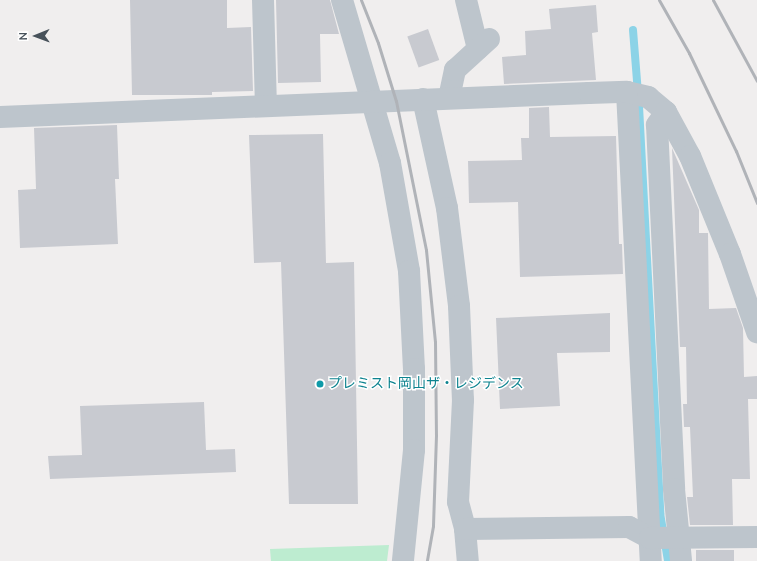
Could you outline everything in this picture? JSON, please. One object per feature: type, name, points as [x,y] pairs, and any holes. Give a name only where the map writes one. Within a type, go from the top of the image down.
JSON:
[{"type":"street","points":[[263,0],[266,106]]},
{"type":"street","points":[[342,0],[390,163],[409,271],[414,370],[414,450],[404,561]]},
{"type":"street","points":[[449,98],[455,70],[484,44],[466,0]]},
{"type":"street","points":[[0,117],[372,103],[449,98],[637,95],[666,112],[690,156],[730,254],[757,332]]},
{"type":"street","points":[[637,95],[664,538],[681,561]]},
{"type":"street","points":[[422,99],[447,208],[459,306],[463,400],[458,502],[465,529],[468,561]]},
{"type":"street","points":[[651,561],[664,538],[673,482],[657,125],[666,112]]},
{"type":"street","points":[[465,529],[629,527],[664,538],[757,536]]},
{"type":"green space","points":[[389,545],[387,561],[271,561],[270,549]]},
{"type":"building","points":[[130,0],[227,0],[227,28],[251,27],[253,91],[212,92],[212,95],[132,95]]},
{"type":"building","points":[[276,0],[330,0],[339,34],[320,34],[321,82],[278,83]]},
{"type":"building","points":[[596,5],[598,32],[592,33],[596,80],[504,84],[502,57],[526,55],[525,31],[551,29],[549,9]]},
{"type":"building","points":[[428,29],[439,60],[419,68],[407,37]]},
{"type":"building","points":[[549,107],[550,137],[616,136],[619,244],[622,244],[623,274],[520,277],[518,202],[469,203],[468,161],[522,160],[521,138],[529,138],[529,108]]},
{"type":"building","points":[[117,125],[119,179],[115,179],[118,244],[20,248],[18,190],[36,189],[34,128]]},
{"type":"building","name":"プレミスト岡山ザ・レジデンス","points":[[323,134],[326,263],[354,262],[358,504],[289,504],[281,262],[254,263],[249,135]]},
{"type":"building","points":[[672,148],[699,210],[699,233],[708,233],[709,309],[736,308],[743,328],[744,377],[757,376],[757,399],[748,399],[750,479],[732,479],[733,525],[690,525],[687,497],[693,497],[690,427],[684,427],[683,404],[687,404],[686,347],[680,347]]},
{"type":"building","points":[[610,313],[610,352],[557,353],[560,406],[500,409],[496,318]]},
{"type":"building","points":[[204,402],[206,450],[235,449],[236,472],[50,479],[48,456],[82,455],[80,406]]},
{"type":"building","points":[[696,550],[734,550],[734,561],[696,561]]},
{"type":"waterway","points":[[633,30],[639,106],[660,513],[668,561]]},
{"type":"railway","points":[[361,0],[378,43],[396,101],[426,250],[435,342],[436,435],[433,526],[427,561]]},
{"type":"railway","points":[[659,0],[689,53],[736,151],[757,203]]},
{"type":"railway","points":[[713,0],[757,81]]},
{"type":"place","name":"プレミスト岡山ザ・レジデンス","points":[[320,384]]}]
